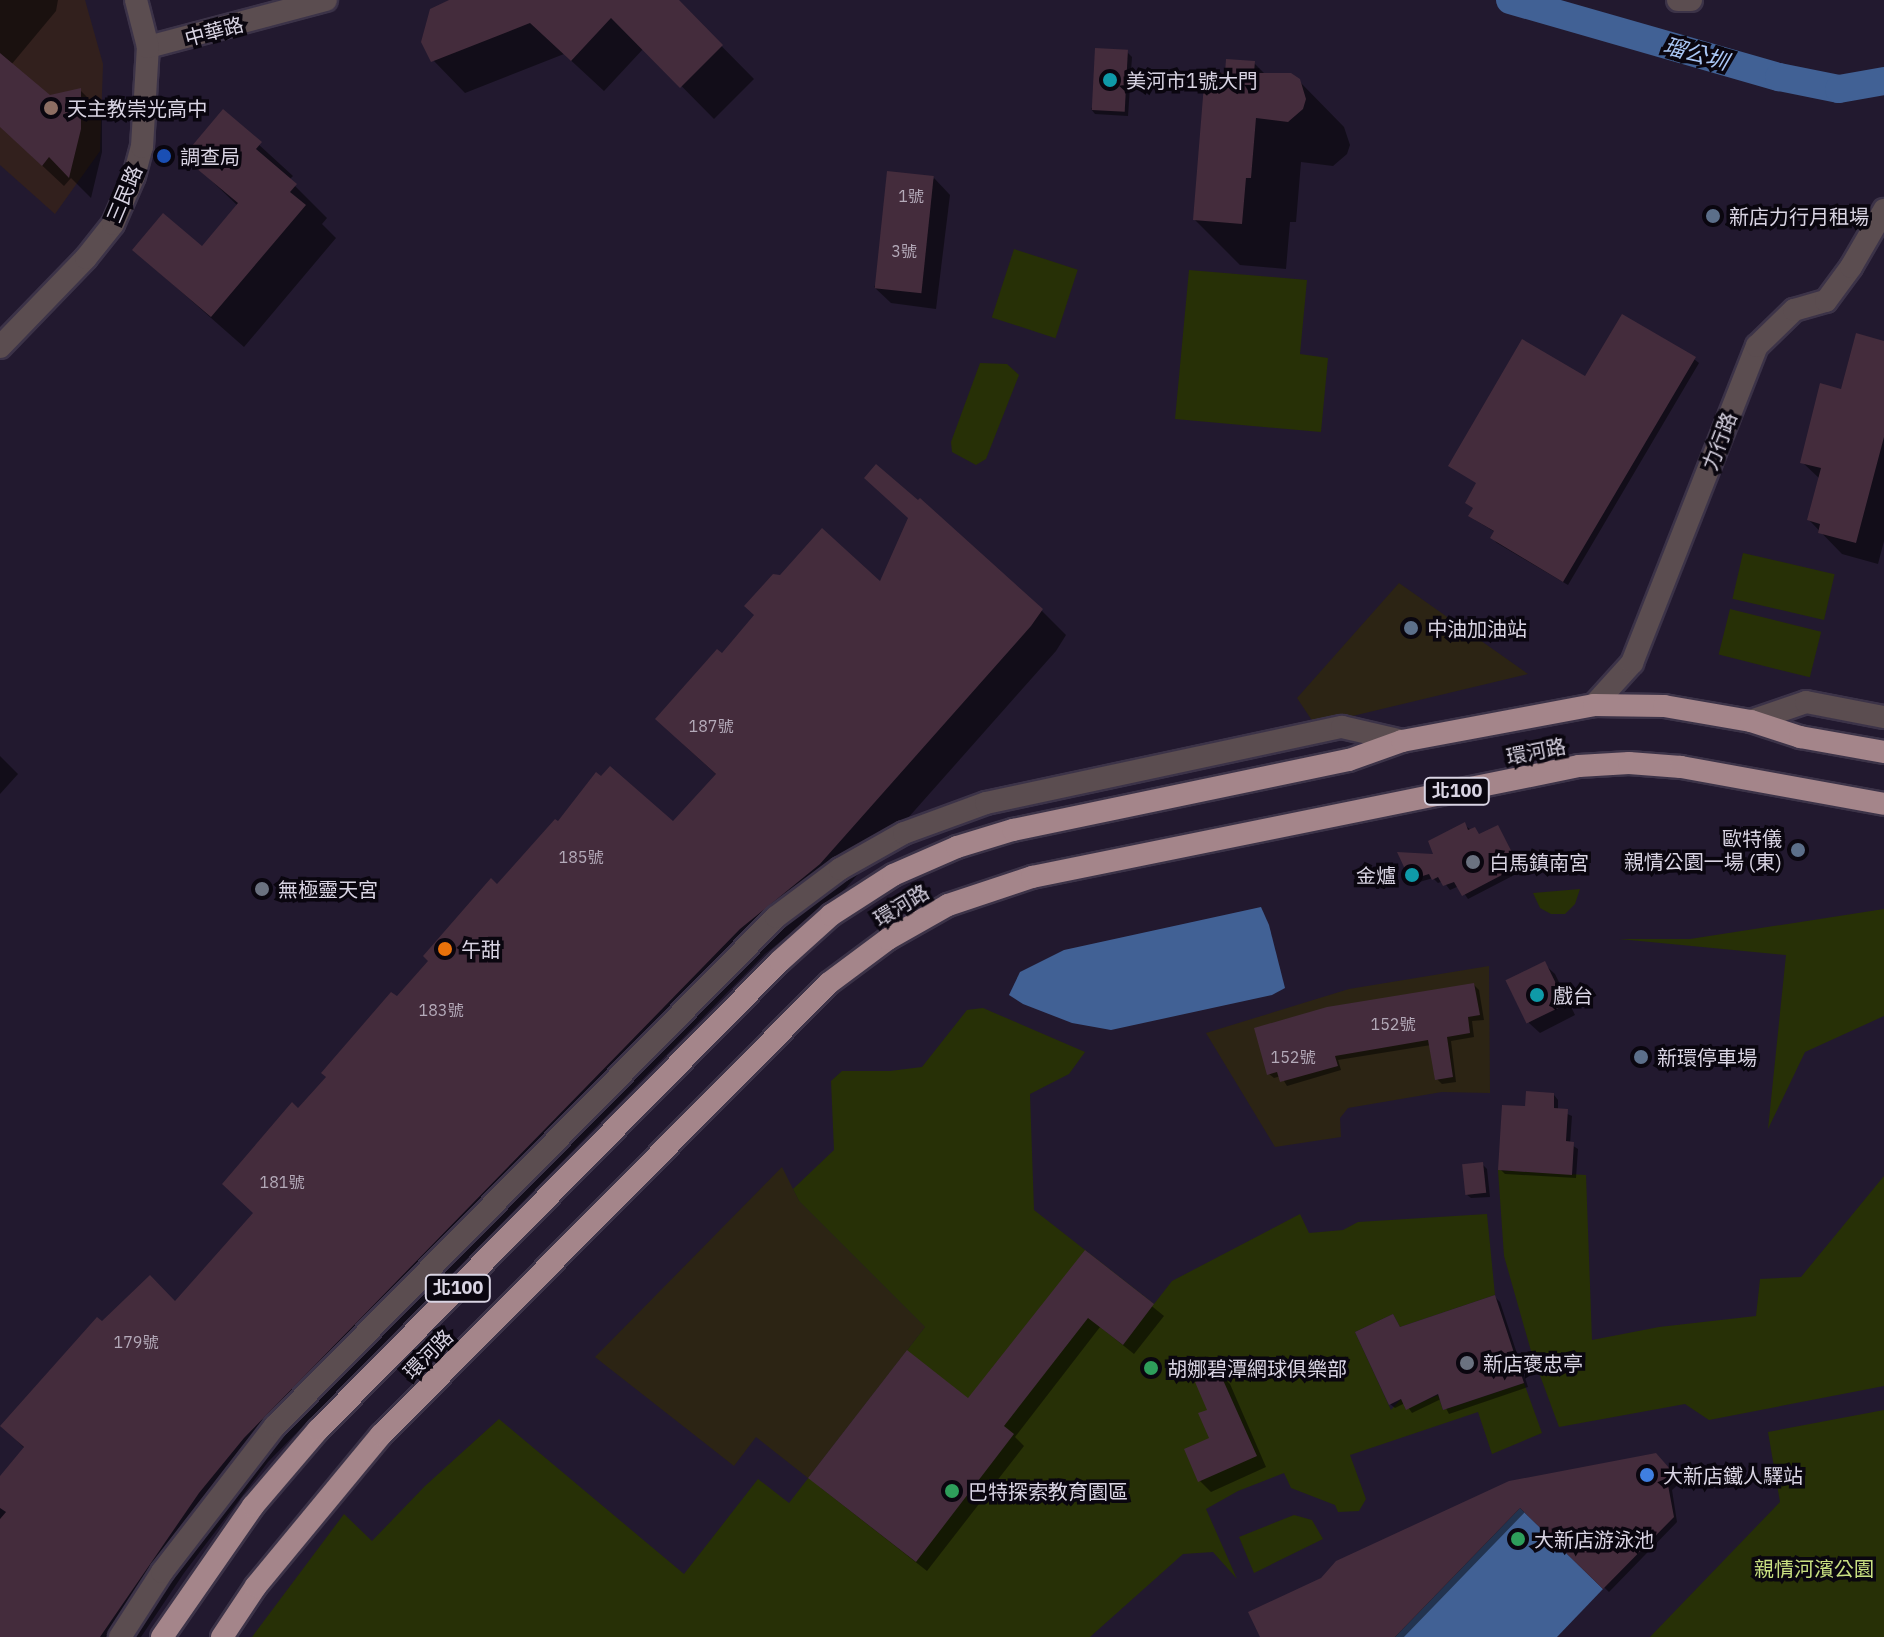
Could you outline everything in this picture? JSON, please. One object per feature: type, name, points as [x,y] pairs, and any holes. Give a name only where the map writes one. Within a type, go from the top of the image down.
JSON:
[{"type":"highway","name":"環河路","points":[[162,1637],[253,1506],[318,1430],[769,972],[831,915],[893,875],[957,847],[1013,830],[1349,760],[1402,741],[1594,705],[1664,706],[1751,721],[1800,737],[1884,752]]},
{"type":"highway","name":"環河路","points":[[222,1637],[256,1586],[381,1435],[829,983],[888,939],[948,905],[1032,877],[1579,766],[1629,763],[1681,767],[1884,804]]},
{"type":"street","name":"三民路","points":[[0,347],[86,258],[113,224],[134,176],[142,147],[148,47],[136,0]]},
{"type":"street","name":"中華路","points":[[148,47],[326,0]]},
{"type":"street","points":[[1678,0],[1691,0]]},
{"type":"street","name":"力行路","points":[[1594,705],[1632,663],[1757,346],[1794,310],[1826,301],[1851,267],[1884,210]]},
{"type":"street","name":"環河路","points":[[1751,721],[1806,702],[1884,717]]},
{"type":"street","name":"環河路","points":[[120,1637],[162,1572],[275,1426],[776,917],[840,869],[904,833],[986,803],[1342,727],[1402,741]]},
{"type":"shaded area","name":"天主教崇光高中","points":[[0,0],[85,0],[103,64],[100,151],[55,214],[0,165]]},
{"type":"shaded area","name":"中油加油站","points":[[1399,583],[1528,674],[1315,725],[1297,698]]},
{"type":"shaded area","points":[[1489,966],[1490,1093],[1442,1092],[1348,1108],[1340,1118],[1341,1137],[1275,1147],[1206,1033],[1349,989]]},
{"type":"shaded area","points":[[782,1167],[799,1201],[925,1327],[808,1478],[756,1437],[734,1466],[595,1357]]},
{"type":"green space","points":[[1014,249],[1078,270],[1055,338],[992,317]]},
{"type":"green space","points":[[1189,270],[1307,280],[1300,354],[1328,358],[1321,432],[1175,419]]},
{"type":"green space","points":[[980,363],[1007,364],[1019,375],[986,459],[976,465],[952,452],[951,442]]},
{"type":"green space","points":[[1743,553],[1835,574],[1824,620],[1732,599]]},
{"type":"green space","points":[[1730,609],[1821,632],[1810,677],[1719,655]]},
{"type":"green space","points":[[1580,889],[1575,904],[1565,914],[1551,914],[1540,908],[1533,893]]},
{"type":"green space","points":[[1884,909],[1884,1016],[1805,1052],[1768,1129],[1786,955],[1619,939],[1690,939]]},
{"type":"green space","points":[[983,1008],[1085,1052],[1069,1074],[1030,1094],[1034,1210],[1154,1304],[1172,1281],[1300,1214],[1309,1233],[1343,1230],[1358,1222],[1487,1214],[1495,1295],[1400,1327],[1393,1314],[1355,1332],[1391,1410],[1401,1399],[1406,1409],[1438,1395],[1443,1410],[1524,1383],[1542,1433],[1492,1454],[1478,1412],[1350,1455],[1366,1499],[1359,1511],[1338,1512],[1335,1505],[1291,1488],[1284,1473],[1238,1491],[1206,1509],[1237,1579],[1213,1552],[1183,1554],[1090,1637],[252,1637],[344,1514],[372,1541],[425,1486],[499,1419],[684,1574],[758,1479],[789,1503],[925,1327],[799,1201],[793,1189],[834,1150],[831,1081],[842,1071],[922,1067],[967,1010]]},
{"type":"green space","points":[[1498,1170],[1586,1175],[1592,1340],[1659,1327],[1756,1316],[1760,1279],[1801,1277],[1884,1176],[1884,1386],[1709,1420],[1685,1404],[1559,1427],[1531,1351],[1504,1256]]},
{"type":"green space","name":"親情河濱公園","points":[[1884,1410],[1884,1637],[1650,1637],[1780,1502],[1768,1432]]},
{"type":"green space","points":[[1294,1515],[1312,1520],[1323,1539],[1254,1573],[1239,1537]]},
{"type":"water","points":[[1261,907],[1269,925],[1285,988],[1272,995],[1111,1030],[1072,1023],[1023,1004],[1009,995],[1020,972],[1064,950]]},
{"type":"water","points":[[1520,1508],[1603,1589],[1557,1637],[1395,1637]]},
{"type":"building","points":[[449,0],[679,0],[723,45],[680,88],[611,18],[571,61],[530,23],[431,62],[421,42],[430,9]]},
{"type":"building","name":"美河市1號大門","points":[[1095,48],[1128,50],[1125,112],[1092,110]]},
{"type":"building","points":[[0,53],[50,95],[81,88],[81,129],[69,178],[49,157],[42,166],[0,127]]},
{"type":"building","points":[[1226,59],[1255,61],[1254,73],[1291,73],[1300,79],[1306,99],[1303,109],[1288,122],[1256,118],[1251,178],[1246,178],[1242,224],[1193,220],[1205,72],[1225,73]]},
{"type":"building","points":[[223,109],[262,142],[256,149],[297,184],[290,192],[306,205],[211,317],[132,250],[163,213],[202,246],[238,203],[190,163],[193,159],[186,153]]},
{"type":"building","points":[[887,171],[934,176],[921,293],[875,288]]},
{"type":"building","points":[[1622,314],[1696,357],[1563,582],[1490,538],[1494,531],[1468,516],[1473,508],[1465,503],[1476,483],[1448,466],[1522,339],[1585,376]]},
{"type":"building","points":[[1856,333],[1884,341],[1884,437],[1856,543],[1818,533],[1820,524],[1807,520],[1821,468],[1800,463],[1820,383],[1841,389]]},
{"type":"building","points":[[876,464],[918,500],[920,498],[1043,609],[1031,626],[820,864],[740,929],[244,1438],[199,1493],[100,1637],[0,1637],[0,1519],[6,1512],[0,1508],[0,1476],[24,1447],[0,1426],[97,1317],[102,1321],[150,1275],[175,1301],[253,1213],[222,1184],[292,1102],[298,1108],[326,1077],[321,1073],[391,992],[397,996],[428,961],[423,956],[491,878],[497,884],[555,819],[558,821],[596,772],[601,776],[610,766],[673,821],[716,774],[655,719],[717,649],[722,653],[754,615],[744,606],[773,574],[780,575],[822,528],[880,581],[908,518],[864,478]]},
{"type":"building","name":"白馬鎮南宮","points":[[1465,822],[1468,830],[1475,827],[1479,834],[1498,825],[1519,866],[1462,896],[1454,882],[1443,886],[1438,877],[1432,880],[1429,874],[1410,880],[1397,852],[1433,854],[1428,841]]},
{"type":"building","name":"戲台","points":[[1545,961],[1566,1004],[1526,1023],[1505,980]]},
{"type":"building","points":[[1474,983],[1480,1015],[1468,1017],[1470,1033],[1447,1037],[1453,1077],[1435,1080],[1428,1040],[1335,1056],[1338,1066],[1280,1082],[1277,1072],[1267,1075],[1254,1028],[1327,1007]]},
{"type":"building","points":[[1526,1091],[1554,1093],[1554,1108],[1568,1109],[1566,1141],[1574,1142],[1572,1175],[1498,1170],[1502,1105],[1525,1106]]},
{"type":"building","points":[[1483,1162],[1486,1193],[1465,1195],[1462,1164]]},
{"type":"building","points":[[1085,1250],[1154,1304],[1123,1345],[1088,1318],[1004,1426],[1014,1434],[916,1562],[808,1478],[907,1350],[968,1398]]},
{"type":"building","name":"新店褒忠亭","points":[[1495,1295],[1524,1383],[1443,1410],[1438,1394],[1406,1410],[1401,1399],[1389,1405],[1355,1332],[1393,1314],[1400,1327]]},
{"type":"building","points":[[1219,1371],[1257,1456],[1198,1482],[1184,1449],[1209,1438],[1198,1413],[1207,1410],[1195,1382]]},
{"type":"building","name":"大新店游泳池","points":[[1656,1453],[1677,1477],[1668,1485],[1674,1517],[1603,1589],[1520,1508],[1395,1637],[1260,1637],[1248,1612],[1321,1578],[1336,1561],[1509,1481]]},
{"type":"waterway","name":"瑠公圳","points":[[1510,0],[1779,77],[1839,89],[1884,81]]},
{"type":"place","name":"美河市1號大門","points":[[1110,80]]},
{"type":"place","name":"天主教崇光高中","points":[[51,108]]},
{"type":"place","name":"調查局","points":[[164,156]]},
{"type":"place","name":"新店力行月租場","points":[[1713,216]]},
{"type":"place","name":"中油加油站","points":[[1411,628]]},
{"type":"place","name":"歐特儀 親情公園一場 (東)","points":[[1798,850]]},
{"type":"place","name":"白馬鎮南宮","points":[[1473,862]]},
{"type":"place","name":"金爐","points":[[1412,875]]},
{"type":"place","name":"無極靈天宮","points":[[262,889]]},
{"type":"place","name":"午甜","points":[[445,949]]},
{"type":"place","name":"戲台","points":[[1537,995]]},
{"type":"place","name":"新環停車場","points":[[1641,1057]]},
{"type":"place","name":"新店褒忠亭","points":[[1467,1363]]},
{"type":"place","name":"胡娜碧潭網球俱樂部","points":[[1151,1368]]},
{"type":"place","name":"大新店鐵人驛站","points":[[1647,1475]]},
{"type":"place","name":"巴特探索教育園區","points":[[952,1491]]},
{"type":"place","name":"大新店游泳池","points":[[1518,1539]]}]
